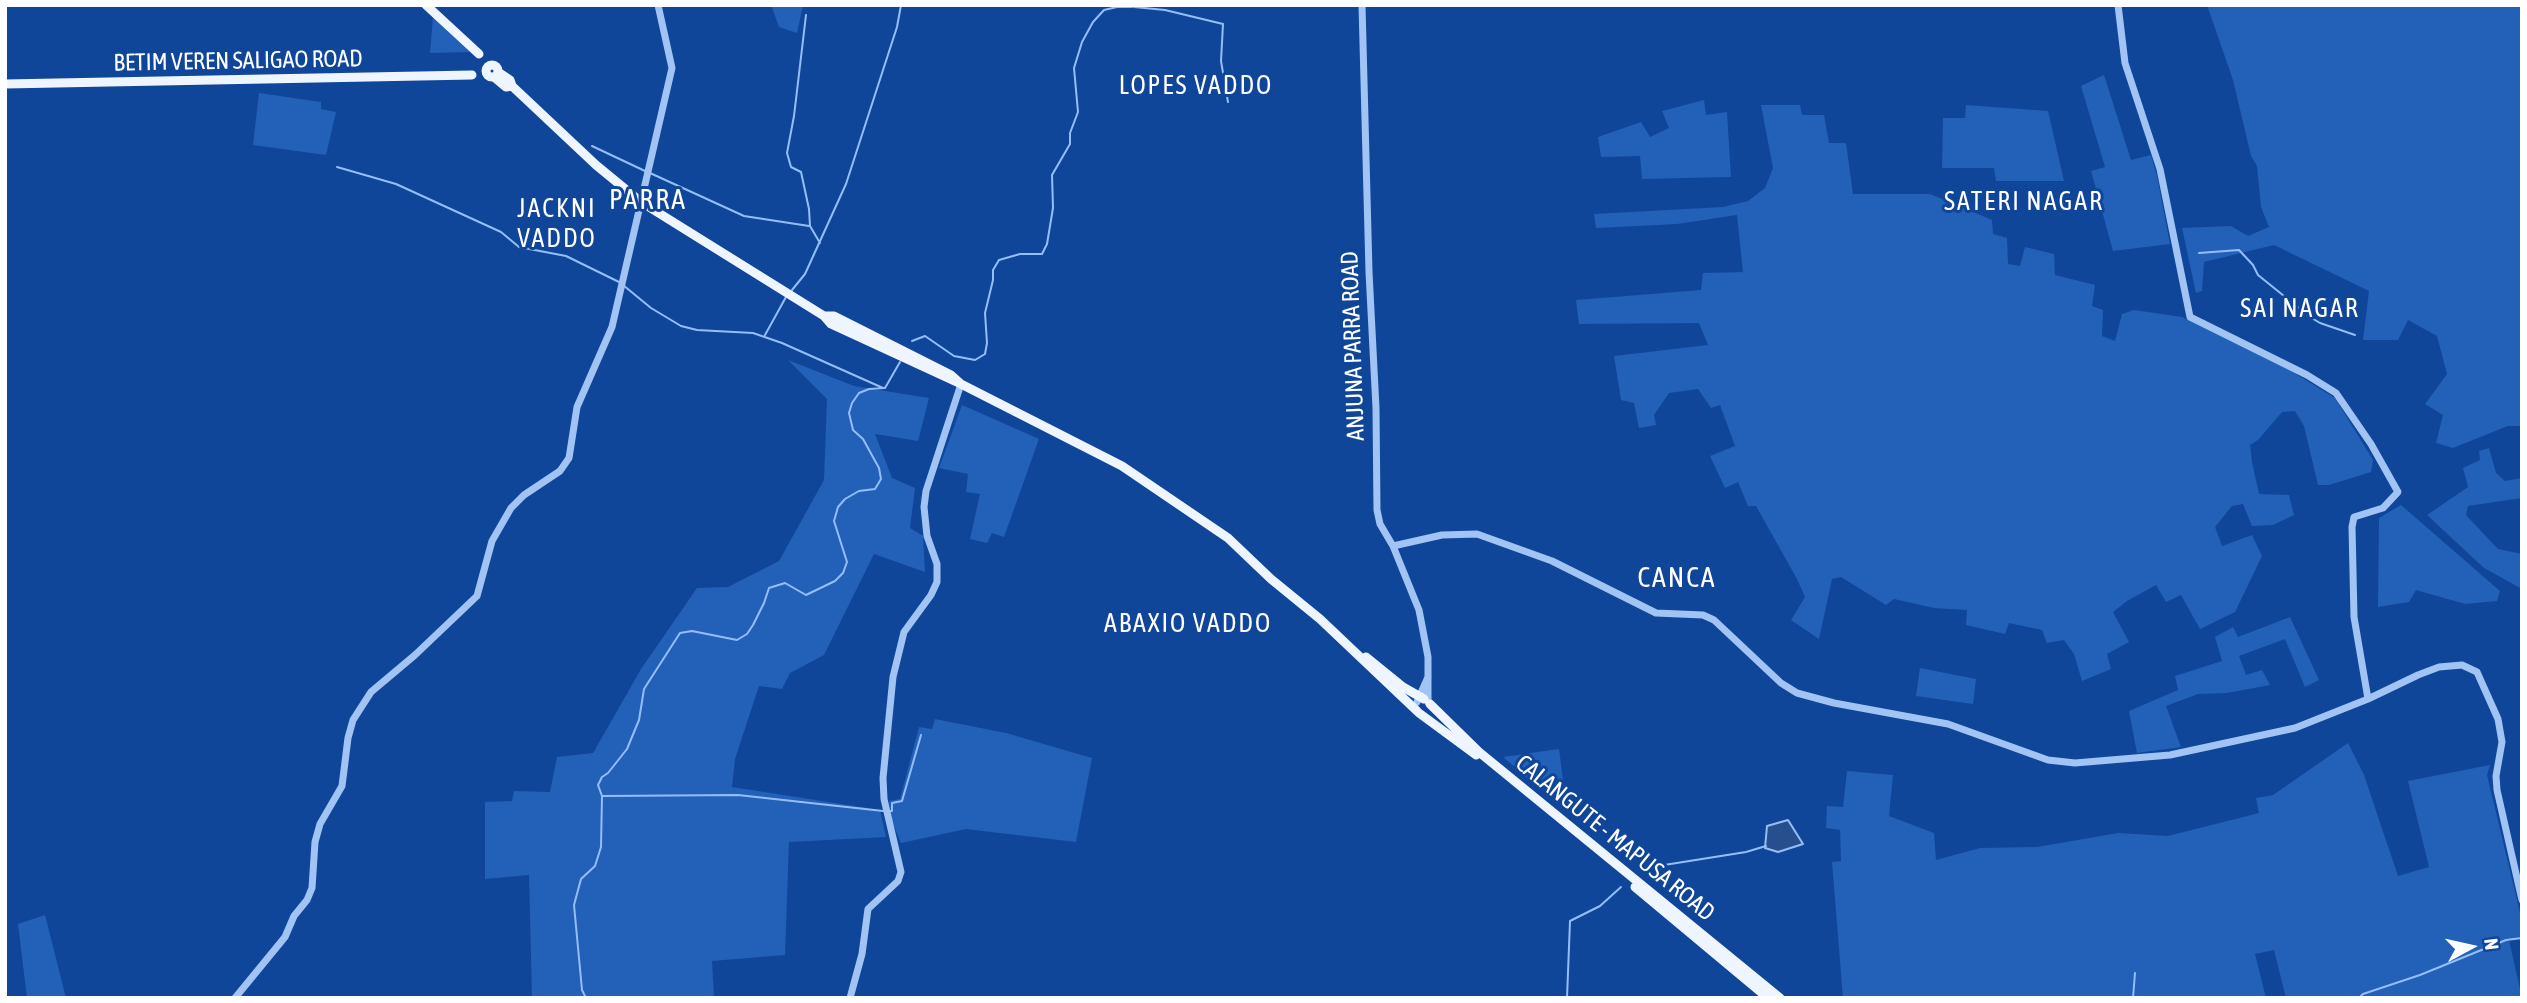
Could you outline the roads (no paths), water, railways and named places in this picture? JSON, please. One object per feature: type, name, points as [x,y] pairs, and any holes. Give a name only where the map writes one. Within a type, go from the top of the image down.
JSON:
[{"type":"main road","name":"CALANGUTE - MAPUSA ROAD","points":[[426,5],[479,54],[491,71],[510,80],[512,86],[596,165],[641,202],[824,316],[831,324],[894,350],[1122,466],[1228,538],[1324,617],[1477,756],[1768,998]]},
{"type":"main road","name":"BETIM VEREN SALIGAO ROAD","points":[[5,84],[472,75],[474,72],[491,71]]},
{"type":"main road","name":"CALANGUTE - MAPUSA ROAD","points":[[1242,550],[1270,579],[1780,998]]},
{"type":"street","points":[[235,998],[285,937],[294,916],[307,900],[312,888],[315,842],[320,824],[342,786],[353,720],[371,692],[415,655],[477,596],[492,541],[511,508],[524,495],[560,471],[569,458],[577,407],[612,327],[672,68],[658,5]]},
{"type":"street","name":"ANJUNA PARRA ROAD","points":[[1362,5],[1377,510],[1380,524],[1393,546],[1419,610],[1426,644],[1428,676],[1422,704]]},
{"type":"street","points":[[2118,5],[2125,62],[2160,169],[2190,317],[2306,375],[2336,393],[2371,444],[2398,492],[2383,508],[2354,517],[2352,527],[2354,617],[2368,699]]},
{"type":"street","points":[[850,998],[862,954],[868,909],[898,881],[901,872],[884,799],[884,755],[897,655],[904,632],[931,595],[937,582],[937,564],[924,520],[926,491],[961,384]]},
{"type":"street","points":[[1393,546],[1442,535],[1477,534],[1552,561],[1656,614],[1703,615],[1714,620],[1781,683],[1797,693],[1834,703],[1948,724],[2048,760],[2075,763],[2170,755],[2295,728],[2368,699],[2418,674],[2439,667],[2462,665],[2477,672],[2498,719],[2502,742],[2496,776],[2497,790],[2522,900]]},
{"type":"waterway","points":[[792,290],[805,274],[846,184],[897,27],[901,5]]},
{"type":"waterway","points":[[912,341],[925,336],[954,356],[975,360],[985,354],[985,313],[993,270],[999,260],[1020,254],[1042,254],[1047,244],[1053,208],[1052,175],[1070,144],[1070,133],[1078,112],[1074,68],[1082,42],[1093,22],[1104,10],[1133,5]]},
{"type":"waterway","points":[[1134,7],[1165,10],[1223,24],[1221,61],[1228,102]]},
{"type":"waterway","points":[[806,15],[787,153],[791,167],[801,172],[810,226],[820,243]]},
{"type":"waterway","points":[[592,146],[645,171]]},
{"type":"waterway","points":[[337,167],[396,184],[501,232],[519,247],[566,256],[619,282]]},
{"type":"waterway","points":[[650,173],[744,216],[809,226]]},
{"type":"waterway","points":[[2199,253],[2239,250],[2258,275],[2310,317],[2355,335]]},
{"type":"waterway","points":[[623,285],[651,308],[681,326],[697,330],[753,333],[883,388]]},
{"type":"waterway","points":[[765,335],[786,297]]},
{"type":"waterway","points":[[885,388],[900,362]]},
{"type":"waterway","points":[[586,998],[582,990],[574,905],[581,879],[595,866],[601,847],[602,796],[598,785],[627,749],[639,720],[644,689],[680,633],[692,631],[737,640],[747,634],[753,625],[769,588],[785,583],[806,595],[835,581],[843,573],[847,562],[834,521],[838,507],[845,499],[859,491],[875,489],[881,479],[879,468],[863,439],[853,430],[849,413],[859,393],[884,388]]},
{"type":"waterway","points":[[889,811],[892,811],[892,803],[902,801],[921,735]]},
{"type":"waterway","points":[[603,796],[738,795],[883,811]]},
{"type":"waterway","points":[[1639,869],[1746,852],[1766,846]]},
{"type":"waterway","points":[[1567,998],[1570,921],[1600,906],[1621,887]]},
{"type":"waterway","points":[[2359,998],[2363,994],[2420,975],[2506,940],[2522,938]]},
{"type":"waterway","points":[[2133,998],[2135,973]]},
{"type":"district","name":"LOPES VADDO","points":[[1196,86]]},
{"type":"district","name":"PARRA","points":[[648,200]]},
{"type":"district","name":"SATERI NAGAR","points":[[2024,202]]},
{"type":"district","name":"JACKNI VADDO","points":[[557,224]]},
{"type":"district","name":"SAI NAGAR","points":[[2300,309]]},
{"type":"district","name":"CANCA","points":[[1677,578]]},
{"type":"district","name":"ABAXIO VADDO","points":[[1188,624]]}]
